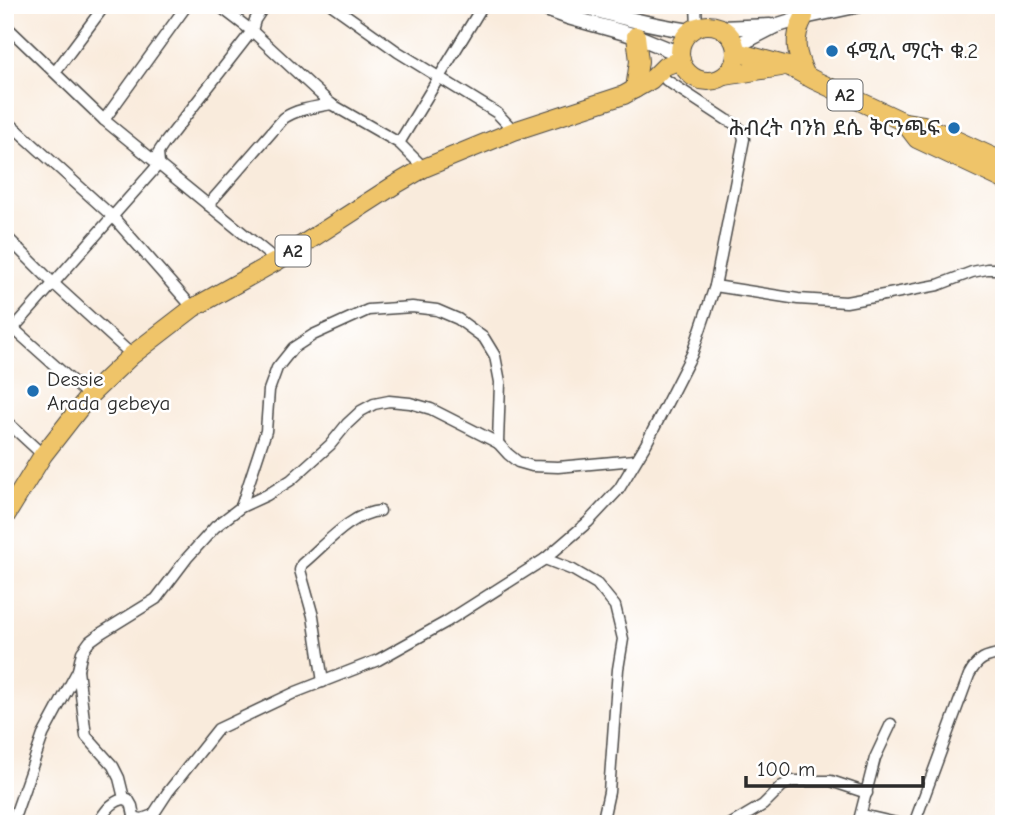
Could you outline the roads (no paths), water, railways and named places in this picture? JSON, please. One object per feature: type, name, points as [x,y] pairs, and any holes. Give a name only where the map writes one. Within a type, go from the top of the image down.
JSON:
[{"type":"highway","points":[[804,17],[797,29],[796,44],[798,59],[806,76]]},
{"type":"highway","points":[[725,76],[732,69],[736,49],[728,32],[705,25],[694,29],[681,46],[683,62],[697,79],[716,80],[725,76],[788,66]]},
{"type":"highway","points":[[636,36],[639,61],[651,83]]},
{"type":"highway","name":"A2","points":[[736,49],[788,66],[904,122],[917,139],[958,150],[1002,167]]},
{"type":"highway","name":"A2","points":[[7,511],[43,455],[89,396],[132,355],[193,308],[277,261],[424,168],[514,131],[651,83],[665,66],[683,62]]},
{"type":"street","points":[[55,72],[105,5]]},
{"type":"street","points":[[104,120],[187,5]]},
{"type":"street","points":[[218,5],[252,30],[331,104],[398,143],[424,168]]},
{"type":"street","points":[[89,396],[8,329],[53,283],[159,164],[159,153],[164,144],[252,30],[264,5]]},
{"type":"street","points":[[332,5],[398,52],[497,113],[514,131]]},
{"type":"street","points":[[398,143],[483,5]]},
{"type":"street","points":[[535,5],[636,36],[683,62]]},
{"type":"street","points":[[582,5],[648,25],[694,29],[696,5]]},
{"type":"street","points":[[736,49],[775,26],[860,5]]},
{"type":"street","points":[[5,25],[104,120],[277,261]]},
{"type":"street","points":[[721,28],[775,26]]},
{"type":"street","points":[[97,824],[116,800],[124,798],[128,799],[137,818],[142,820],[153,815],[218,729],[296,692],[378,660],[446,622],[545,559],[619,489],[646,444],[692,354],[715,286],[744,139],[736,124],[651,83]]},
{"type":"street","points":[[208,205],[284,118],[309,108],[331,104]]},
{"type":"street","points":[[5,119],[113,217],[193,308]]},
{"type":"street","points":[[5,235],[132,355]]},
{"type":"street","points":[[715,286],[797,299],[846,302],[938,285],[972,272],[1004,269]]},
{"type":"street","points":[[241,507],[266,431],[269,390],[278,368],[293,348],[313,335],[369,310],[412,307],[436,310],[458,319],[484,338],[495,356],[500,382],[498,443]]},
{"type":"street","points":[[12,824],[43,735],[78,670],[82,652],[90,641],[156,599],[215,527],[241,507],[290,480],[330,445],[361,411],[374,404],[389,401],[410,402],[431,409],[498,443],[518,462],[532,466],[558,467],[635,460]]},
{"type":"street","points":[[5,420],[43,455]]},
{"type":"street","points":[[323,682],[313,616],[300,570],[302,564],[335,534],[365,513],[380,511]]},
{"type":"street","points":[[545,559],[573,570],[597,584],[615,606],[623,639],[618,669],[610,792],[601,824]]},
{"type":"street","points":[[914,824],[969,675],[975,664],[987,656],[1004,653]]},
{"type":"street","points":[[78,670],[86,736],[113,766],[124,798]]},
{"type":"street","points":[[891,724],[875,758],[860,819],[901,824]]},
{"type":"street","points":[[731,824],[764,805],[782,786],[792,781],[831,780],[867,793]]},
{"type":"place","name":"ፋሚሊ ማርት ቁ.2","points":[[832,51]]},
{"type":"place","name":"ሕብረት ባንክ ደሴ ቅርንጫፍ","points":[[954,128]]},
{"type":"place","name":"Dessie Arada gebeya","points":[[33,391]]}]
